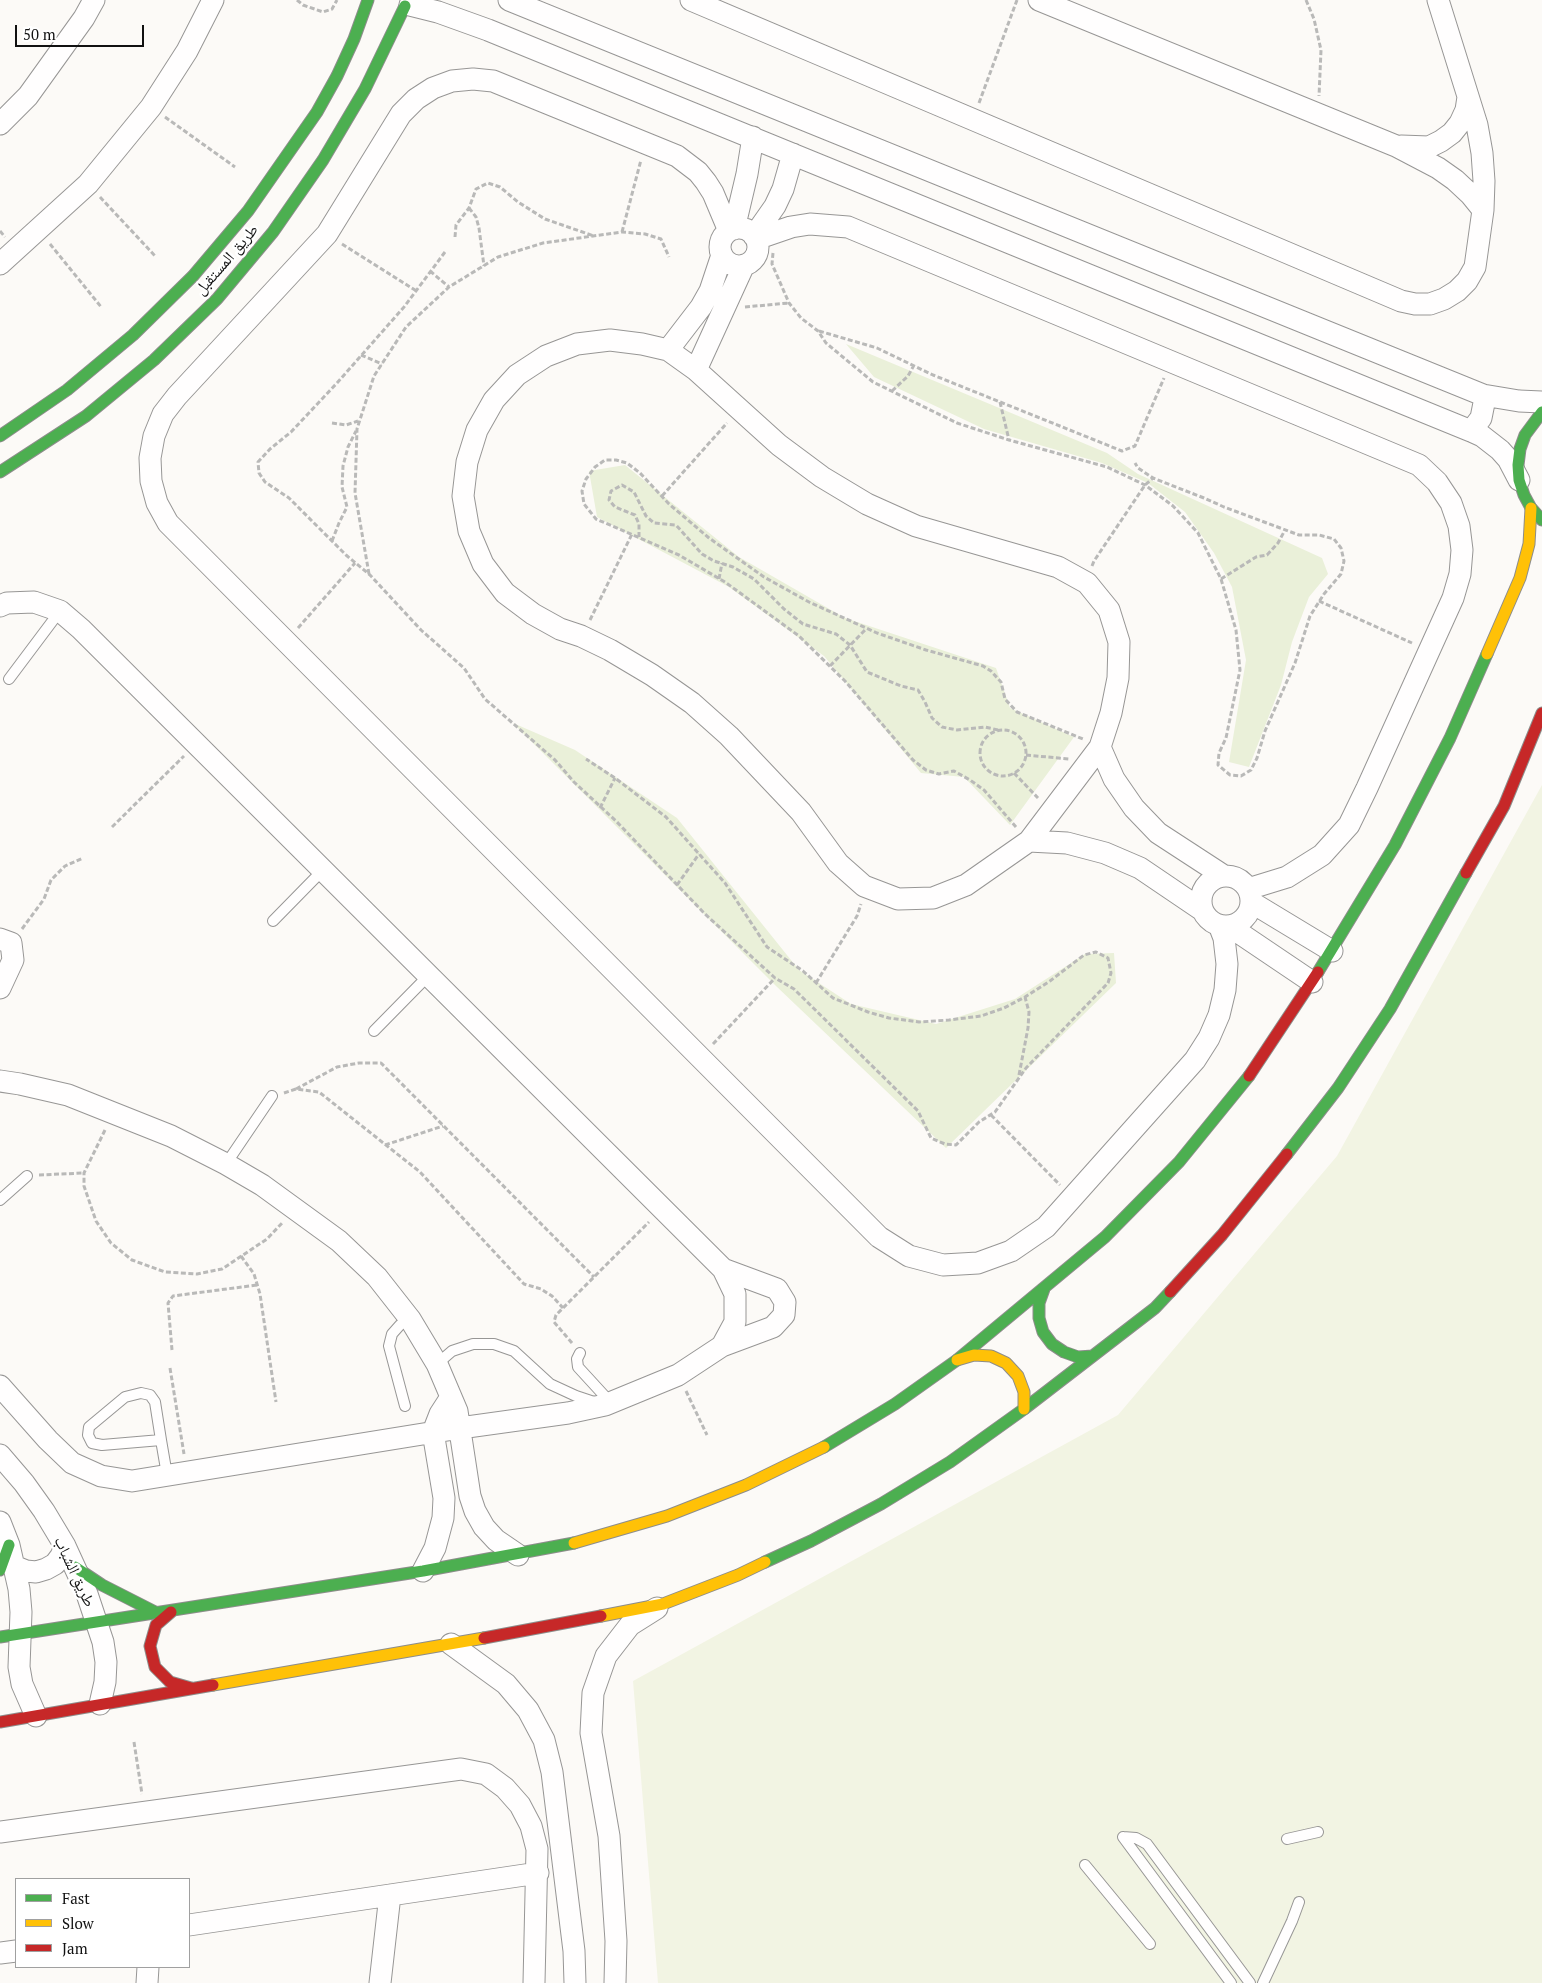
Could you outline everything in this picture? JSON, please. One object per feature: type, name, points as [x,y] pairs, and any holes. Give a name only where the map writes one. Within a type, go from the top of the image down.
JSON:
[{"type":"street","points":[[0,124],[28,96],[84,18],[94,0]]},
{"type":"street","points":[[0,264],[88,184],[151,107],[187,51],[213,0]]},
{"type":"street","name":"طريق المستقبل","points":[[0,436],[67,390],[126,342],[193,276],[248,211],[317,112],[337,76],[354,39],[368,0]]},
{"type":"street","points":[[457,0],[457,7],[465,20]]},
{"type":"street","points":[[509,0],[1483,395],[1519,401],[1542,402]]},
{"type":"street","points":[[691,0],[1400,301],[1415,304],[1430,304],[1444,299],[1457,291],[1467,281],[1475,267],[1483,210],[1484,181],[1477,125],[1438,0]]},
{"type":"street","points":[[1039,0],[1396,146],[1438,168],[1455,180],[1483,210]]},
{"type":"street","points":[[408,4],[465,20],[1471,431],[1486,439],[1508,459],[1531,508],[1542,520]]},
{"type":"street","name":"طريق المستقبل","points":[[0,472],[86,416],[154,360],[217,299],[273,232],[323,160],[353,110],[408,4]]},
{"type":"street","points":[[354,39],[367,35]]},
{"type":"street","points":[[378,40],[384,52]]},
{"type":"street","points":[[696,370],[744,265],[754,258],[758,245],[713,193],[698,172],[677,156],[493,81],[473,78],[452,81],[433,88],[416,99],[401,114],[327,234],[177,396],[163,414],[154,436],[150,458],[151,481],[157,503],[168,523],[879,1237],[909,1256],[943,1265],[978,1263],[1011,1251],[1046,1227],[1195,1060],[1209,1038],[1219,1015],[1225,990],[1224,926]]},
{"type":"street","points":[[1396,146],[1429,147],[1441,141],[1452,133],[1460,122],[1466,110],[1468,97]]},
{"type":"street","points":[[749,233],[747,174],[753,137]]},
{"type":"street","points":[[749,233],[779,198],[789,172],[793,154]]},
{"type":"street","points":[[744,265],[731,264],[722,255],[720,249],[721,242],[749,233],[810,224],[848,227],[1419,465],[1437,482],[1450,503],[1459,526],[1462,550],[1460,574],[1453,598],[1349,825],[1322,855],[1315,860],[1287,877],[1249,896]]},
{"type":"street","points":[[668,350],[701,307],[713,282],[722,255]]},
{"type":"street","points":[[610,340],[668,350],[696,370],[779,445],[822,477],[868,504],[916,526],[1058,567],[1087,584],[1109,610],[1119,642],[1118,678],[1111,713],[1095,753],[1029,840],[966,885],[933,898],[898,899],[864,886],[838,863],[801,812],[729,736],[692,704],[652,675],[610,650],[582,636],[560,629],[533,614],[505,593],[483,564],[469,531],[463,496],[467,462],[477,430],[494,400],[518,376],[546,356],[577,344],[610,340]]},
{"type":"street","points":[[1471,431],[1481,418],[1483,395]]},
{"type":"street","points":[[1519,480],[1520,449],[1525,435],[1542,412]]},
{"type":"street","points":[[10,1636],[424,1571],[586,1541],[649,1522],[746,1485],[822,1448],[895,1404],[957,1360],[1105,1237],[1179,1162],[1246,1081],[1332,951],[1395,845],[1450,738],[1525,561],[1531,526],[1531,508]]},
{"type":"street","points":[[1512,594],[1526,583],[1534,580]]},
{"type":"street","points":[[0,606],[7,603],[34,602],[60,611],[81,629],[723,1269],[735,1294],[735,1322],[722,1346]]},
{"type":"street","points":[[615,1983],[616,1940],[609,1836],[591,1733],[592,1694],[606,1656],[630,1625],[663,1604],[762,1564],[811,1541],[874,1508],[950,1462],[1024,1409],[1155,1308],[1222,1235],[1338,1088],[1390,1010],[1504,806],[1542,712]]},
{"type":"street","points":[[1095,753],[1134,808],[1158,833],[1224,876],[1238,879],[1249,896],[1332,951]]},
{"type":"street","points":[[1029,840],[1068,843],[1105,853],[1140,868],[1202,910],[1212,922],[1224,926],[1312,982]]},
{"type":"street","points":[[1202,910],[1200,901],[1202,892],[1207,884],[1215,878],[1224,876]]},
{"type":"street","points":[[1224,926],[1237,923],[1244,918],[1248,911],[1249,896]]},
{"type":"street","points":[[0,988],[13,960],[6,941]]},
{"type":"street","points":[[0,1081],[68,1095],[171,1136],[226,1164],[262,1186],[339,1241],[371,1271],[410,1319],[437,1364],[457,1411],[470,1496],[475,1511],[484,1527],[496,1540],[518,1555]]},
{"type":"street","points":[[0,1386],[48,1440],[72,1463],[101,1476],[132,1481],[433,1432],[568,1413],[608,1404],[678,1374],[722,1346],[773,1327],[784,1315],[786,1302],[777,1289],[723,1269]]},
{"type":"street","points":[[1044,1289],[1039,1303],[1039,1318],[1043,1332],[1052,1344],[1064,1352],[1078,1357],[1093,1356]]},
{"type":"street","points":[[957,1360],[974,1355],[991,1356],[1006,1363],[1018,1376],[1024,1392],[1024,1409]]},
{"type":"street","points":[[424,1571],[435,1548],[443,1518],[444,1498],[433,1432],[440,1414],[451,1397]]},
{"type":"street","name":"طريق الشباب","points":[[0,1456],[24,1483],[44,1511],[76,1567],[103,1642],[106,1662],[100,1704]]},
{"type":"street","points":[[0,1522],[9,1545],[8,1568],[20,1604],[10,1636],[22,1684],[36,1716]]},
{"type":"street","points":[[8,1568],[36,1572],[46,1569],[55,1564],[65,1546]]},
{"type":"street","points":[[76,1567],[102,1585],[159,1614]]},
{"type":"street","points":[[0,1722],[451,1644],[663,1604]]},
{"type":"street","points":[[170,1612],[156,1625],[150,1646],[155,1666],[170,1682],[190,1688]]},
{"type":"street","points":[[451,1644],[506,1684],[528,1710],[544,1740],[552,1772],[574,1951],[575,1983]]},
{"type":"street","points":[[0,1832],[461,1768],[486,1774],[505,1788],[520,1806],[533,1834],[537,1849],[538,1873],[534,1983]]},
{"type":"street","points":[[190,1925],[538,1873]]},
{"type":"street","points":[[380,1983],[390,1895]]},
{"type":"street","points":[[0,1953],[15,1951]]},
{"type":"street","points":[[147,1983],[148,1968]]},
{"type":"lane","points":[[9,679],[60,611]]},
{"type":"lane","points":[[273,921],[323,870]]},
{"type":"lane","points":[[374,1031],[429,976]]},
{"type":"lane","points":[[226,1164],[272,1096]]},
{"type":"lane","points":[[0,1200],[27,1176]]},
{"type":"lane","points":[[405,1406],[389,1346],[392,1334],[400,1325],[410,1319]]},
{"type":"lane","points":[[437,1364],[452,1351],[473,1344],[494,1344],[514,1351],[550,1384],[576,1396],[608,1404]]},
{"type":"lane","points":[[580,1353],[577,1359],[578,1367],[608,1404]]},
{"type":"lane","points":[[161,1440],[102,1445],[92,1443],[88,1436],[90,1426],[125,1397],[141,1393],[150,1395],[155,1402],[161,1440],[177,1474]]},
{"type":"lane","points":[[1287,1839],[1318,1832]]},
{"type":"lane","points":[[1231,1983],[1123,1837],[1136,1838],[1147,1844],[1250,1983]]},
{"type":"lane","points":[[1085,1865],[1150,1944]]},
{"type":"lane","points":[[1263,1983],[1299,1902]]},
{"type":"path","points":[[297,0],[303,5],[323,12],[332,9],[337,0]]},
{"type":"path","points":[[973,120],[1017,0]]},
{"type":"path","points":[[1306,0],[1314,19],[1321,50],[1318,114]]},
{"type":"path","points":[[151,107],[235,167]]},
{"type":"path","points":[[622,232],[646,143]]},
{"type":"path","points":[[455,237],[456,225],[469,208],[476,189],[488,183],[500,187],[545,220],[595,236]]},
{"type":"path","points":[[88,184],[156,257]]},
{"type":"path","points":[[469,208],[476,217],[479,228],[484,266]]},
{"type":"path","points":[[38,230],[102,308]]},
{"type":"path","points":[[370,575],[354,493],[357,429],[374,376],[406,327],[449,287],[498,257],[543,243],[622,232],[645,234],[661,239],[669,256]]},
{"type":"path","points":[[749,233],[772,264],[789,304],[801,318],[818,331],[826,343],[874,382],[957,422],[1009,440],[1107,467],[1145,484],[1173,506],[1198,533],[1221,579],[1236,630],[1240,670],[1226,738],[1219,753],[1218,765],[1230,775],[1241,776],[1251,770],[1257,758],[1265,731],[1295,662],[1310,616],[1319,601],[1341,574],[1344,561],[1341,548],[1334,539],[1319,535],[1299,535],[1153,478],[1138,468],[1135,463]]},
{"type":"path","points":[[327,234],[415,291]]},
{"type":"path","points":[[444,252],[404,307],[291,432],[270,449],[258,462],[259,473],[265,482],[289,498],[332,541],[370,575],[421,630],[464,668],[485,699],[555,760],[705,914],[775,978],[794,989],[918,1111],[932,1138],[945,1144],[956,1145],[978,1122],[995,1112],[1018,1078],[1108,983],[1111,973],[1108,958],[1096,952],[1084,956],[1025,997],[1004,1008],[981,1016],[919,1022],[889,1018],[833,998],[804,971],[767,947],[725,883],[666,817],[615,778],[586,759]]},
{"type":"path","points":[[430,271],[449,287]]},
{"type":"path","points":[[723,310],[766,304],[789,304]]},
{"type":"path","points":[[818,331],[877,348],[914,366],[1122,451],[1129,450],[1135,446],[1170,362]]},
{"type":"path","points":[[361,355],[382,364]]},
{"type":"path","points":[[892,392],[908,376],[914,366]]},
{"type":"path","points":[[1000,402],[1009,440]]},
{"type":"path","points":[[662,496],[739,409]]},
{"type":"path","points":[[332,422],[346,425],[359,421]]},
{"type":"path","points":[[332,541],[338,523],[347,507],[342,487],[343,466],[348,447],[357,429]]},
{"type":"path","points":[[1029,840],[984,790],[970,780],[954,771],[939,774],[926,770],[913,760],[845,681],[799,636],[719,579],[678,555],[596,519],[584,504],[582,491],[586,479],[595,467],[604,460],[616,460],[627,463],[640,473],[669,504],[709,538],[764,577],[810,602],[866,628],[926,650],[983,666],[991,671],[1001,682],[1005,699],[1017,712],[1095,753]]},
{"type":"path","points":[[1087,584],[1094,561],[1145,484],[1153,478]]},
{"type":"path","points":[[639,537],[639,524],[635,515],[615,507],[609,500],[611,491],[622,485],[634,492],[646,516],[654,523],[676,525],[702,554],[734,567],[754,579],[784,609],[803,624],[836,634],[850,645],[867,672],[901,686],[918,690],[932,718],[942,728],[957,730],[985,727],[1012,731],[1026,748],[1026,755],[1024,762],[1014,773],[1008,776],[993,774],[987,770],[980,758],[981,743],[991,732],[998,730]]},
{"type":"path","points":[[1221,579],[1256,558],[1267,555],[1278,543],[1285,530]]},
{"type":"path","points":[[582,636],[632,534]]},
{"type":"path","points":[[286,642],[356,563]]},
{"type":"path","points":[[719,579],[722,563]]},
{"type":"path","points":[[1319,601],[1429,650]]},
{"type":"path","points":[[830,666],[866,628]]},
{"type":"path","points":[[112,827],[196,744]]},
{"type":"path","points":[[1026,755],[1095,753]]},
{"type":"path","points":[[1014,773],[1052,811]]},
{"type":"path","points":[[600,808],[615,778]]},
{"type":"path","points":[[677,885],[699,854]]},
{"type":"path","points":[[6,941],[44,899],[51,880],[65,866],[83,858]]},
{"type":"path","points":[[816,983],[857,916],[863,900],[864,886]]},
{"type":"path","points":[[701,1058],[775,978]]},
{"type":"path","points":[[1018,1078],[1028,1028],[1029,1012],[1025,997]]},
{"type":"path","points":[[272,1096],[296,1089],[337,1067],[359,1063],[381,1063],[594,1277]]},
{"type":"path","points":[[296,1089],[319,1092],[420,1172],[524,1284],[541,1288],[563,1308]]},
{"type":"path","points":[[114,1112],[84,1173],[84,1186],[96,1221],[111,1244],[132,1260],[165,1272],[197,1274],[222,1269],[267,1239],[296,1210]]},
{"type":"path","points":[[991,1114],[1073,1197]]},
{"type":"path","points":[[384,1145],[443,1126]]},
{"type":"path","points":[[27,1176],[84,1173]]},
{"type":"path","points":[[580,1353],[554,1322],[556,1315],[662,1209]]},
{"type":"path","points":[[241,1256],[254,1274],[257,1284],[276,1402]]},
{"type":"path","points":[[172,1350],[168,1303],[173,1296],[257,1284]]},
{"type":"path","points":[[170,1368],[177,1474]]},
{"type":"path","points":[[678,1374],[707,1435]]},
{"type":"path","points":[[134,1742],[145,1812]]},
{"type":"green space","points":[[846,344],[1107,453],[1138,474],[1322,558],[1328,574],[1309,597],[1292,642],[1281,685],[1249,767],[1229,762],[1246,660],[1232,587],[1214,553],[1185,512],[1148,483],[1102,463],[984,429],[874,377]]},
{"type":"green space","points":[[625,465],[739,557],[845,618],[996,668],[1010,708],[1074,737],[1010,825],[964,777],[921,773],[824,656],[729,587],[597,517],[589,471]]},
{"type":"green space","points":[[513,723],[575,750],[677,818],[799,970],[851,1004],[936,1024],[1015,999],[1085,954],[1114,953],[1116,983],[946,1148],[776,986]]},
{"type":"green space","points":[[1542,785],[1542,1983],[658,1983],[633,1681],[1118,1415],[1337,1156]]},
{"type":"traffic: fast","points":[[0,436],[67,390],[133,335],[193,276],[248,211],[317,112],[337,76],[354,39],[368,0]]},
{"type":"traffic: fast","points":[[0,472],[86,416],[154,360],[217,299],[273,232],[323,160],[365,89],[405,6]]},
{"type":"traffic: fast","points":[[1542,412],[1525,435],[1520,449],[1518,465],[1519,480],[1524,495],[1531,508],[1542,520]]},
{"type":"traffic: fast","points":[[1318,972],[1395,845],[1450,738],[1487,654]]},
{"type":"traffic: fast","points":[[1287,1154],[1338,1088],[1390,1009],[1466,873]]},
{"type":"traffic: fast","points":[[824,1447],[895,1404],[957,1360],[1105,1237],[1179,1162],[1249,1076]]},
{"type":"traffic: fast","points":[[1044,1289],[1039,1303],[1039,1318],[1043,1332],[1052,1344],[1064,1352],[1078,1357],[1093,1356]]},
{"type":"traffic: fast","points":[[765,1562],[811,1541],[881,1504],[950,1462],[1024,1409],[1155,1308],[1170,1292]]},
{"type":"traffic: fast","points":[[0,1637],[423,1571],[574,1543]]},
{"type":"traffic: fast","points":[[0,1570],[9,1545]]},
{"type":"traffic: fast","points":[[75,1567],[102,1585],[159,1614]]},
{"type":"traffic: slow","points":[[1487,654],[1520,578],[1529,544],[1531,508]]},
{"type":"traffic: slow","points":[[957,1360],[974,1355],[991,1356],[1006,1363],[1018,1376],[1024,1392],[1024,1409]]},
{"type":"traffic: slow","points":[[574,1543],[667,1516],[746,1485],[824,1447]]},
{"type":"traffic: slow","points":[[601,1616],[663,1604],[738,1575],[765,1562]]},
{"type":"traffic: slow","points":[[213,1685],[484,1638]]},
{"type":"traffic: jam","points":[[1466,873],[1504,806],[1542,713]]},
{"type":"traffic: jam","points":[[1249,1076],[1318,972]]},
{"type":"traffic: jam","points":[[1170,1292],[1222,1235],[1287,1154]]},
{"type":"traffic: jam","points":[[171,1612],[156,1625],[150,1646],[155,1667],[170,1682],[191,1688]]},
{"type":"traffic: jam","points":[[484,1638],[601,1616]]},
{"type":"traffic: jam","points":[[0,1722],[213,1685]]}]
